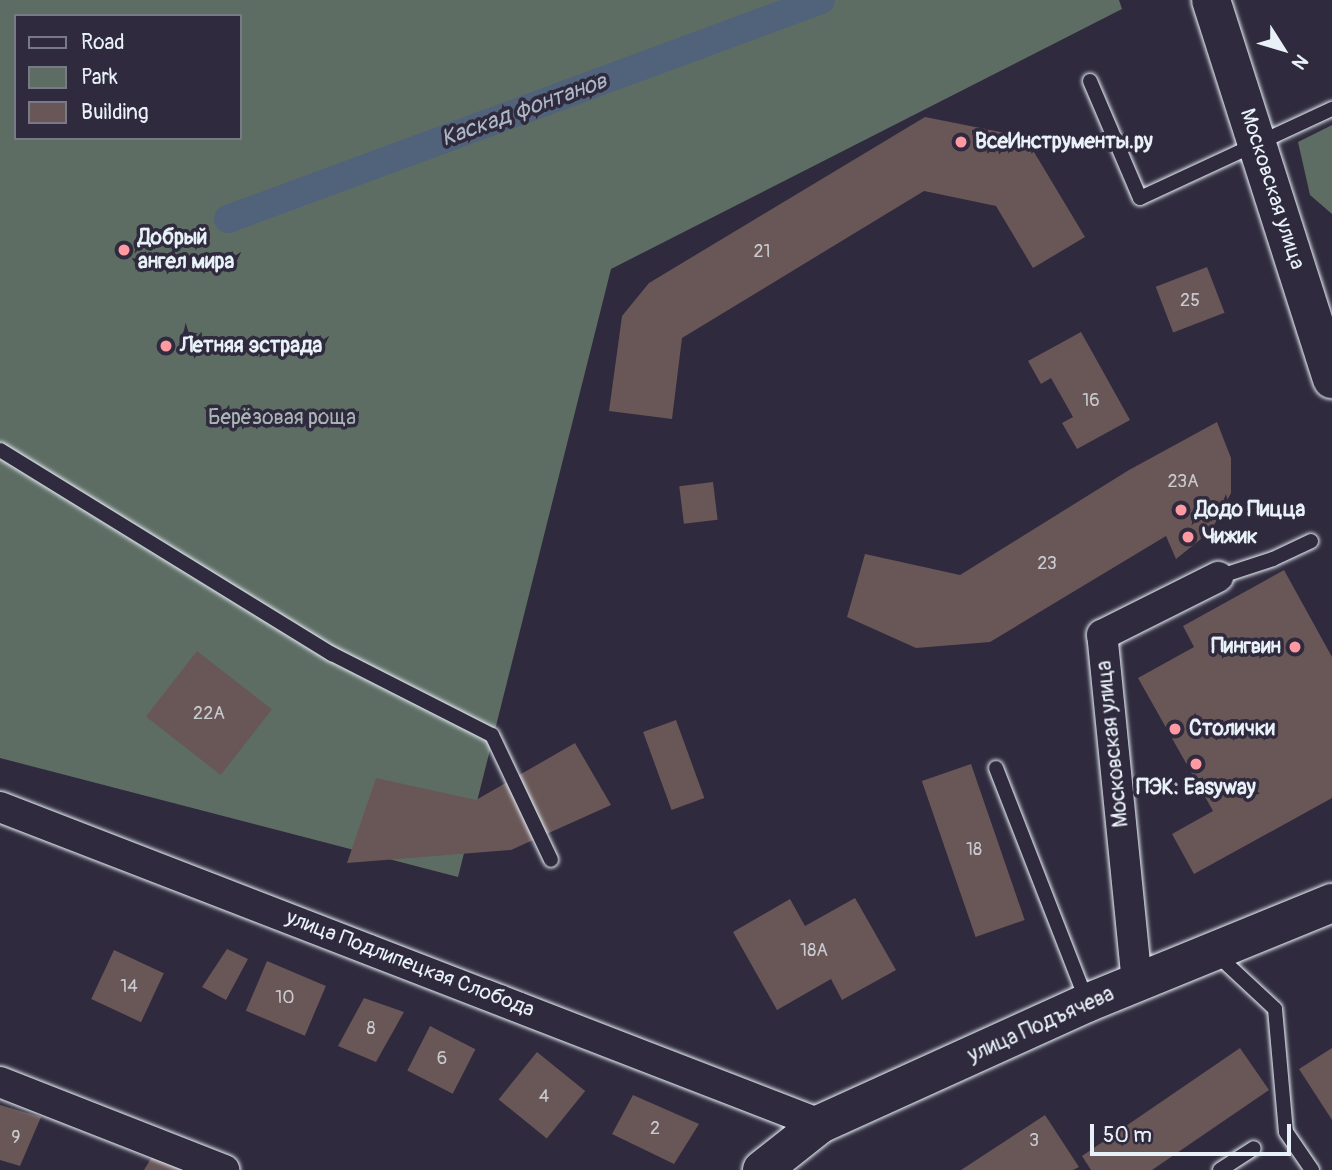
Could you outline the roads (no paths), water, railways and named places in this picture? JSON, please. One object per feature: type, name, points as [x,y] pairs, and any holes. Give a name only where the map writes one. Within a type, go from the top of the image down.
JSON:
[{"type":"main road","name":"Московская улица","points":[[1211,0],[1332,379]]},
{"type":"main road","name":"улица Подъячева","points":[[766,1169],[820,1124],[1087,1003],[1332,903]]},
{"type":"street","name":"Московская улица","points":[[1137,983],[1102,635],[1218,577]]},
{"type":"street","name":"улица Подлипецкая Слобода","points":[[0,807],[820,1124]]},
{"type":"street","points":[[0,1082],[224,1170]]},
{"type":"lane","points":[[1090,81],[1140,198],[1332,109]]},
{"type":"lane","points":[[0,450],[332,654],[492,735],[551,860]]},
{"type":"lane","points":[[1218,577],[1273,559],[1311,541]]},
{"type":"lane","points":[[996,768],[1087,1003]]},
{"type":"lane","points":[[1214,953],[1275,1009],[1286,1132],[1312,1170]]},
{"type":"lane","points":[[1220,1170],[1254,1148]]},
{"type":"waterway","name":"Каскад фонтанов","points":[[228,219],[821,0]]},
{"type":"place","name":"ВсеИнструменты.ру","points":[[961,142]]},
{"type":"place","name":"Добрый ангел мира","points":[[124,250]]},
{"type":"place","name":"Летняя эстрада","points":[[166,346]]},
{"type":"place","name":"Додо Пицца","points":[[1181,510]]},
{"type":"place","name":"Чижик","points":[[1188,537]]},
{"type":"place","name":"Пингвин","points":[[1295,647]]},
{"type":"place","name":"Столички","points":[[1175,729]]},
{"type":"place","name":"ПЭК: Easyway","points":[[1196,764]]},
{"type":"park label","name":"Берёзовая роща","points":[[282,418]]}]
